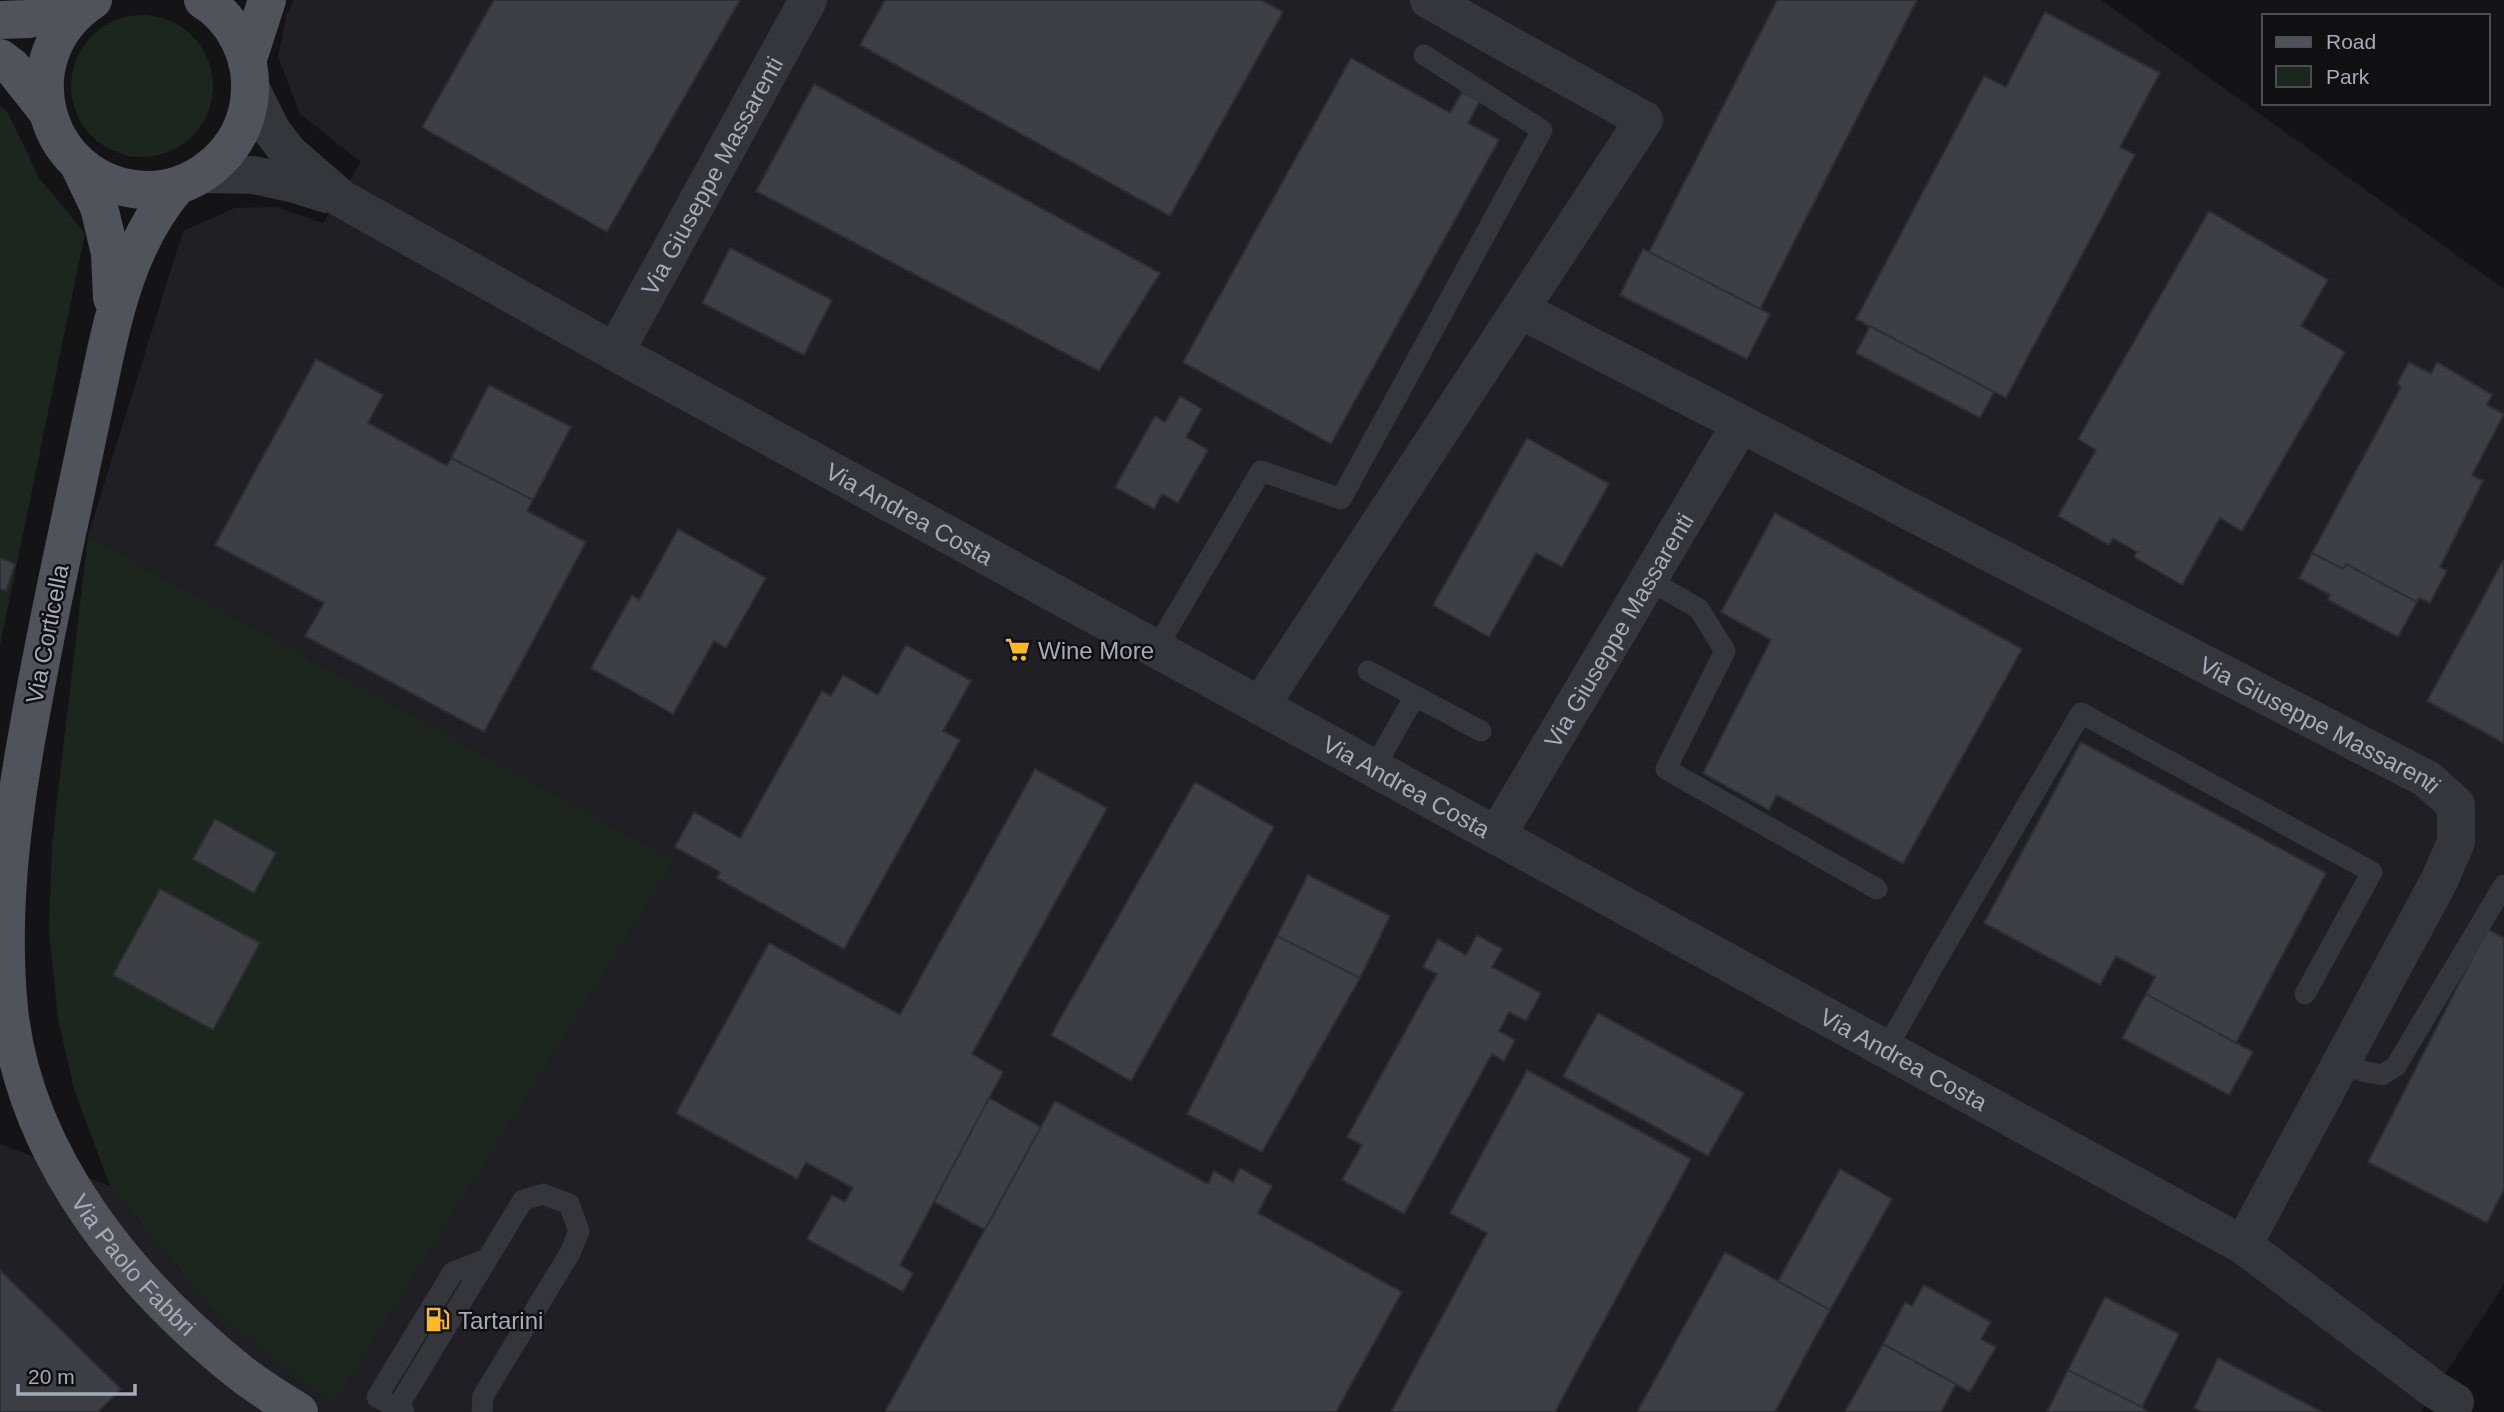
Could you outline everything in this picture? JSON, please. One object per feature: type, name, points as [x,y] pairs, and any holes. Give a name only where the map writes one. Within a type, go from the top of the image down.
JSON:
[{"type":"main road","points":[[203,0],[225,18],[239,39],[249,75]]},
{"type":"main road","points":[[249,75],[267,0]]},
{"type":"main road","points":[[0,20],[28,19],[86,5]]},
{"type":"main road","points":[[46,110],[44,82],[49,55],[61,30],[86,5]]},
{"type":"main road","points":[[0,58],[12,67],[46,110],[59,140],[79,164],[96,177],[136,190],[156,190],[189,180]]},
{"type":"main road","name":"Via Corticella","points":[[11,1080],[5,944],[6,889],[16,801],[41,656],[113,314],[132,259],[149,222],[189,180],[232,146],[248,108],[249,75]]},
{"type":"main road","points":[[79,164],[99,207],[110,253],[113,314]]},
{"type":"main road","name":"Via Paolo Fabbri","points":[[11,1080],[99,1229],[139,1278],[192,1332],[246,1377],[299,1412]]},
{"type":"street","name":"Via Giuseppe Massarenti","points":[[615,352],[808,0]]},
{"type":"street","points":[[1261,706],[1644,120],[1429,0]]},
{"type":"street","name":"Via Andrea Costa","points":[[249,75],[272,131],[288,152],[342,199]]},
{"type":"street","name":"Via Andrea Costa","points":[[189,180],[254,175],[295,184],[342,199],[615,352],[2243,1245],[2437,1401]]},
{"type":"street","name":"Via Giuseppe Massarenti","points":[[1521,310],[2427,779],[2456,806],[2456,842],[2439,881],[2243,1245]]},
{"type":"street","name":"Via Giuseppe Massarenti","points":[[1497,835],[1740,425]]},
{"type":"lane","points":[[1156,649],[1262,471],[1341,499],[1542,130],[1424,55]]},
{"type":"lane","points":[[1649,580],[1699,609],[1725,651],[1665,769],[1877,889]]},
{"type":"lane","points":[[1368,671],[1480,731]]},
{"type":"lane","points":[[1374,768],[1415,696]]},
{"type":"lane","points":[[1887,1048],[2081,713],[2372,872],[2305,994]]},
{"type":"lane","points":[[2343,1062],[2362,1071],[2382,1075],[2396,1066],[2504,885]]},
{"type":"lane","points":[[400,1410],[523,1200],[543,1194],[569,1204],[579,1231],[570,1253],[484,1396],[482,1412]]},
{"type":"shaded area","points":[[294,0],[2101,0],[2504,289],[2504,1285],[2420,1412],[0,1412],[0,1144],[110,1186],[216,1314],[674,862],[88,536],[183,231],[235,208],[276,207],[323,223],[361,162],[300,114],[278,57],[286,16]]},
{"type":"green space","points":[[142,15],[169,20],[192,36],[208,59],[213,86],[208,113],[192,136],[169,152],[142,157],[115,152],[92,136],[76,113],[71,86],[76,59],[92,36],[115,20]]},
{"type":"green space","points":[[0,106],[7,111],[39,178],[85,233],[0,646]]},
{"type":"green space","points":[[88,536],[674,861],[333,1404],[216,1314],[110,1186],[74,1089],[58,1019],[49,931],[52,843]]},
{"type":"building","points":[[494,0],[740,0],[607,232],[422,127]]},
{"type":"building","points":[[885,0],[1261,0],[1283,12],[1170,216],[860,45]]},
{"type":"building","points":[[1777,0],[1917,0],[1760,309],[1649,252]]},
{"type":"building","points":[[2045,12],[2160,73],[2120,147],[2135,155],[2006,398],[1856,319],[1984,76],[2006,87]]},
{"type":"building","points":[[1351,58],[1450,113],[1462,92],[1480,101],[1468,123],[1499,140],[1331,444],[1183,362]]},
{"type":"building","points":[[814,84],[1160,273],[1099,371],[756,191]]},
{"type":"building","points":[[2209,211],[2328,280],[2301,326],[2345,352],[2242,531],[2220,518],[2182,585],[2134,557],[2137,552],[2113,538],[2109,545],[2058,516],[2096,450],[2078,439]]},
{"type":"building","points":[[730,248],[832,300],[804,355],[702,303]]},
{"type":"building","points":[[1643,249],[1770,314],[1747,359],[1620,295]]},
{"type":"building","points":[[1870,326],[1994,392],[1980,418],[1856,353]]},
{"type":"building","points":[[316,359],[383,395],[368,423],[447,466],[451,458],[533,500],[527,511],[586,542],[484,732],[305,636],[324,603],[215,545]]},
{"type":"building","points":[[2409,362],[2431,374],[2437,362],[2492,395],[2487,405],[2504,414],[2472,475],[2483,481],[2440,567],[2447,571],[2430,603],[2419,598],[2417,602],[2346,564],[2343,569],[2312,553],[2401,387],[2397,384]]},
{"type":"building","points":[[489,385],[571,427],[533,500],[451,458]]},
{"type":"building","points":[[1180,396],[1202,409],[1186,437],[1208,450],[1178,503],[1162,494],[1154,509],[1115,487],[1155,416],[1165,422]]},
{"type":"building","points":[[1527,438],[1609,484],[1562,567],[1536,553],[1489,637],[1433,605]]},
{"type":"building","points":[[1775,513],[2022,649],[1903,864],[1777,795],[1769,810],[1703,773],[1771,640],[1721,612]]},
{"type":"building","points":[[678,529],[766,578],[726,648],[714,641],[673,714],[591,668],[632,595],[639,600]]},
{"type":"building","points":[[2312,553],[2343,569],[2346,564],[2417,602],[2398,637],[2328,600],[2330,595],[2299,578]]},
{"type":"building","points":[[0,558],[15,564],[6,591],[0,589]]},
{"type":"building","points":[[2504,559],[2504,743],[2427,701]]},
{"type":"building","points":[[906,645],[971,681],[943,731],[960,740],[844,949],[717,878],[720,872],[675,847],[694,812],[740,838],[822,691],[831,696],[843,675],[878,695]]},
{"type":"building","points":[[2081,742],[2326,873],[2236,1043],[2146,994],[2155,977],[2116,956],[2100,985],[1984,923]]},
{"type":"building","points":[[1035,769],[1107,808],[972,1054],[1003,1072],[900,1265],[913,1273],[903,1292],[807,1239],[832,1195],[845,1202],[853,1188],[806,1162],[797,1179],[676,1113],[769,943],[900,1015]]},
{"type":"building","points":[[1195,782],[1274,827],[1131,1081],[1051,1035]]},
{"type":"building","points":[[215,819],[276,853],[254,893],[193,859]]},
{"type":"building","points":[[1308,875],[1390,916],[1360,978],[1277,936]]},
{"type":"building","points":[[160,889],[260,943],[213,1030],[113,975]]},
{"type":"building","points":[[2487,929],[2504,938],[2504,1189],[2487,1223],[2368,1162]]},
{"type":"building","points":[[1477,935],[1502,949],[1492,967],[1541,993],[1526,1021],[1509,1012],[1499,1031],[1515,1040],[1504,1061],[1492,1054],[1404,1214],[1342,1180],[1362,1145],[1347,1137],[1437,974],[1423,967],[1438,939],[1466,955]]},
{"type":"building","points":[[1277,936],[1360,978],[1262,1152],[1187,1114]]},
{"type":"building","points":[[2146,994],[2253,1052],[2229,1095],[2122,1038]]},
{"type":"building","points":[[1598,1013],[1744,1093],[1708,1156],[1563,1076]]},
{"type":"building","points":[[1527,1070],[1691,1159],[1555,1412],[1391,1412],[1487,1233],[1450,1213]]},
{"type":"building","points":[[989,1098],[1041,1127],[985,1230],[934,1202]]},
{"type":"building","points":[[1055,1101],[1208,1184],[1214,1171],[1233,1182],[1240,1168],[1272,1186],[1258,1213],[1402,1292],[1336,1412],[885,1412]]},
{"type":"building","points":[[1840,1169],[1892,1199],[1830,1310],[1778,1281]]},
{"type":"building","points":[[1725,1252],[1830,1310],[1775,1412],[1637,1412]]},
{"type":"building","points":[[0,1270],[121,1389],[98,1412],[0,1412]]},
{"type":"building","points":[[1924,1285],[1991,1322],[1981,1339],[1996,1347],[1970,1392],[1883,1344],[1905,1302],[1912,1306]]},
{"type":"building","points":[[2105,1297],[2179,1334],[2142,1407],[2068,1370]]},
{"type":"building","points":[[1883,1344],[1956,1384],[1941,1412],[1845,1412]]},
{"type":"building","points":[[2218,1358],[2322,1412],[2202,1412],[2194,1408]]},
{"type":"building","points":[[2068,1370],[2142,1407],[2148,1412],[2047,1412]]},
{"type":"place","name":"Wine More","points":[[1018,650]]},
{"type":"place","name":"Tartarini","points":[[438,1320]]}]
